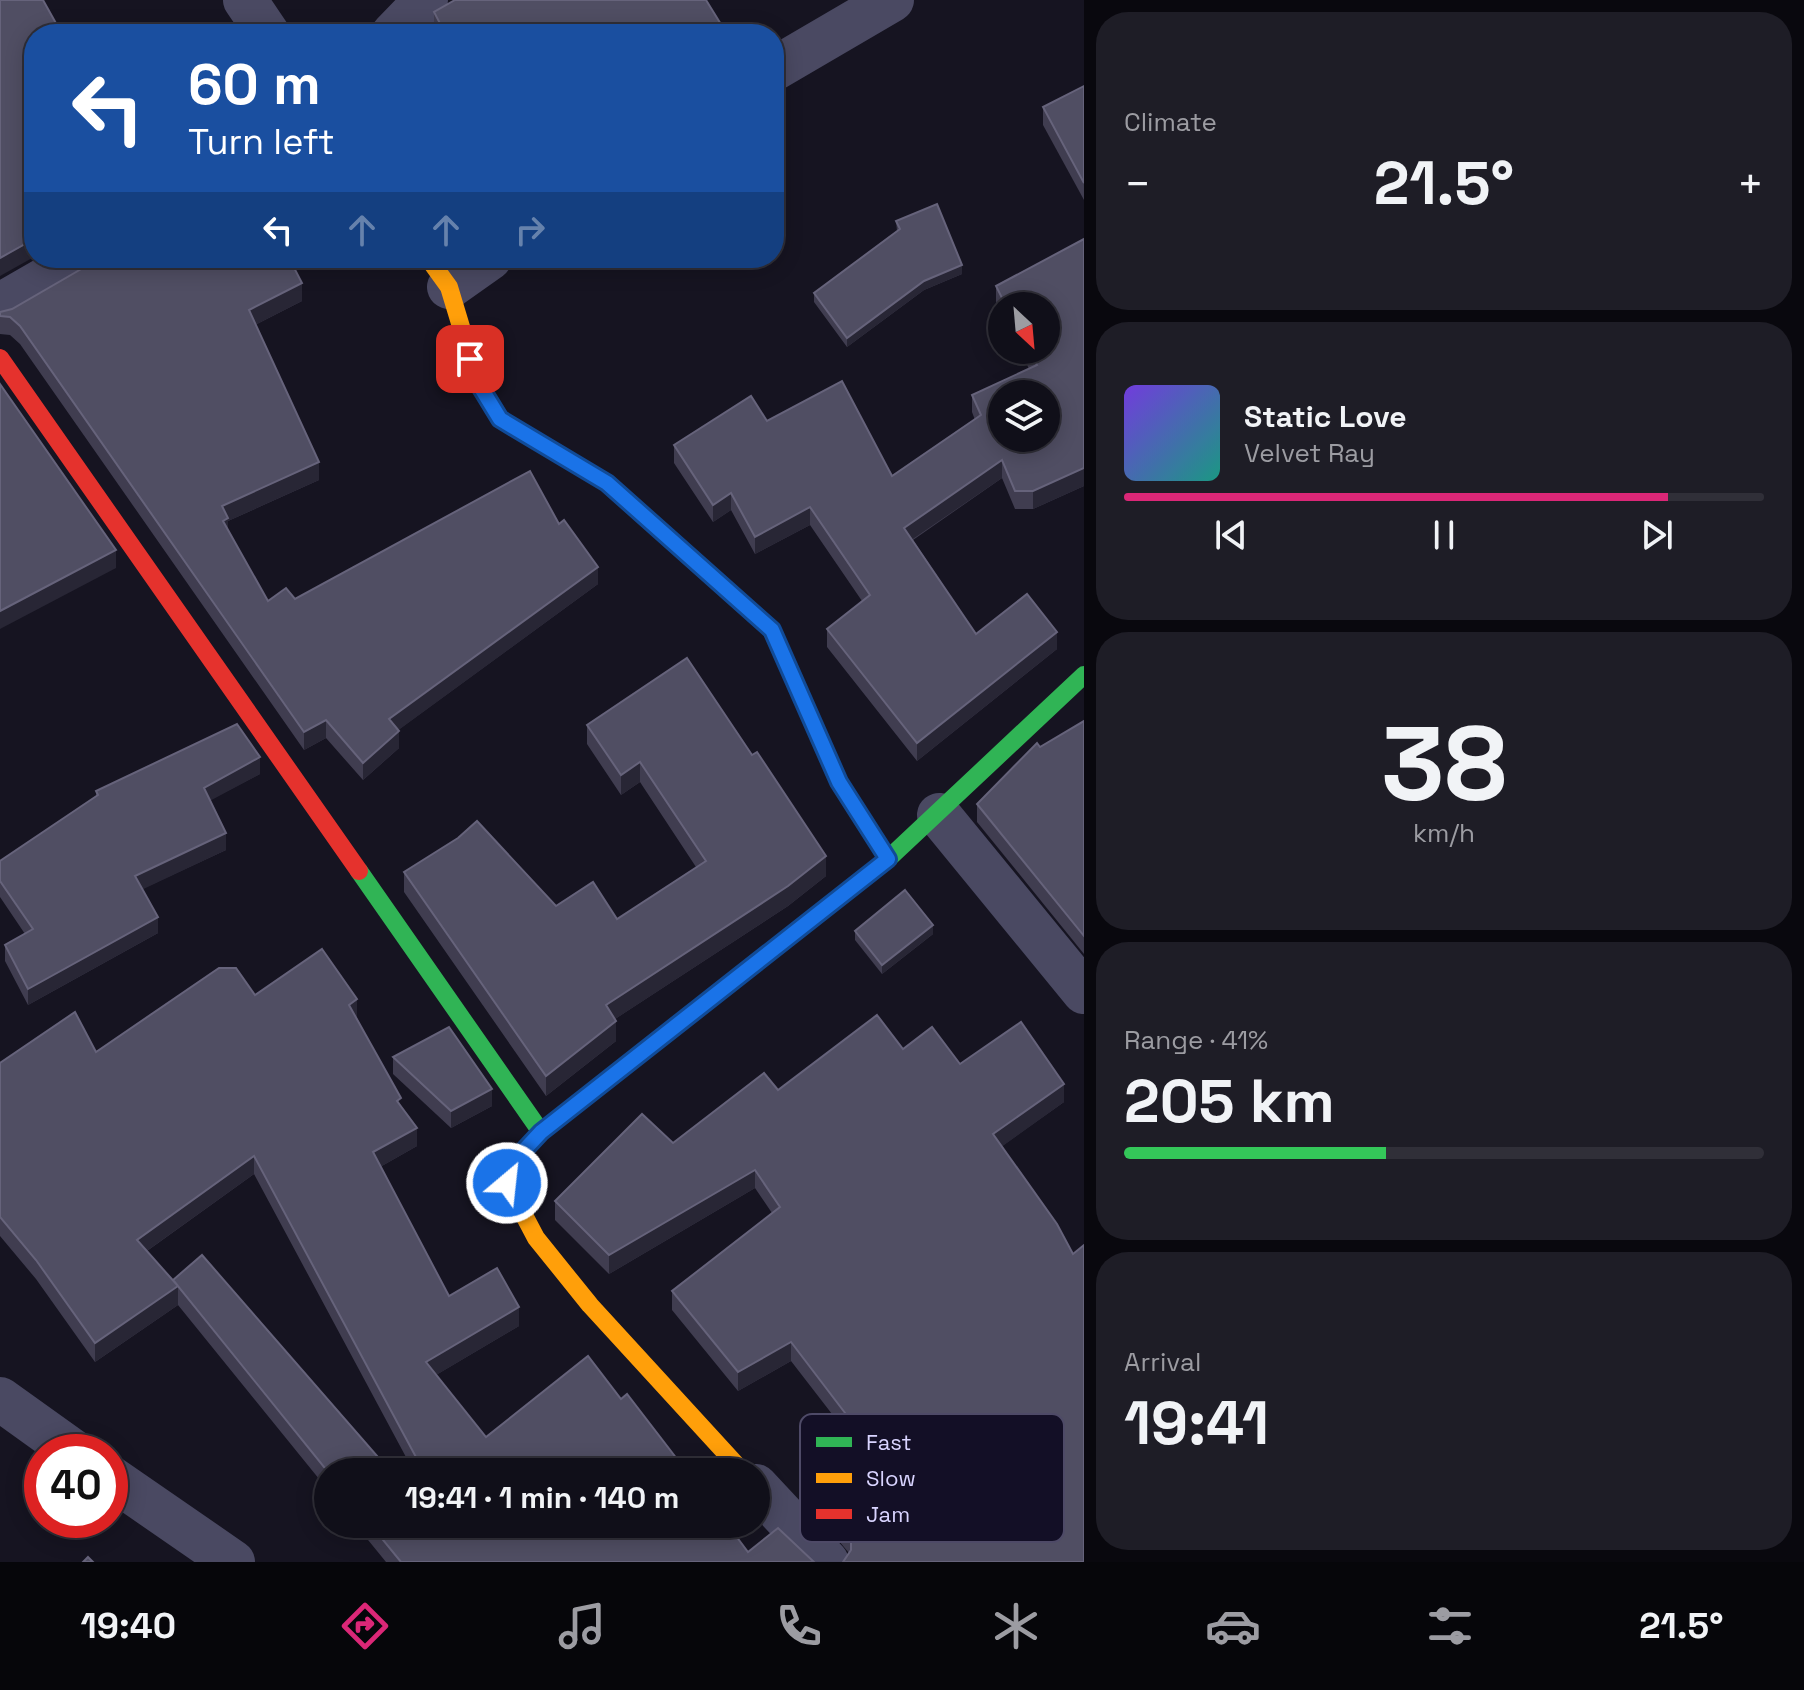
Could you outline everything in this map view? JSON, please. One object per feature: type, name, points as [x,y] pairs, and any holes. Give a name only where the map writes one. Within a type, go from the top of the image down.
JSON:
[{"type":"street","points":[[245,0],[261,24]]},
{"type":"street","points":[[403,24],[426,0]]},
{"type":"street","points":[[784,63],[892,0]]},
{"type":"street","points":[[0,305],[65,268]]},
{"type":"street","points":[[438,272],[478,383],[500,419],[607,483],[772,630],[839,782],[888,859]]},
{"type":"street","points":[[0,358],[541,1132]]},
{"type":"street","points":[[730,1458],[590,1305],[536,1238],[519,1211],[507,1183],[514,1161],[541,1132],[888,859],[939,815],[1084,675]]},
{"type":"street","points":[[939,815],[1084,992]]},
{"type":"street","points":[[0,1399],[49,1434]]},
{"type":"street","points":[[128,1489],[233,1562]]},
{"type":"street","points":[[770,1501],[800,1533]]},
{"type":"street","points":[[808,1542],[827,1562]]},
{"type":"building","points":[[0,0],[43,0],[56,24],[24,24],[24,245],[0,258]]},
{"type":"building","points":[[455,0],[706,0],[721,24],[440,24],[434,12]]},
{"type":"building","points":[[1084,86],[1084,183],[1043,107]]},
{"type":"building","points":[[937,204],[962,265],[924,281],[847,338],[814,293],[900,229],[896,221]]},
{"type":"building","points":[[1084,239],[1084,468],[1033,491],[1015,491],[1002,460],[904,528],[976,634],[1027,594],[1057,632],[917,743],[827,629],[870,595],[810,507],[755,537],[731,493],[713,505],[674,445],[751,396],[767,421],[842,381],[892,476],[981,415],[972,395],[988,388],[988,452],[1060,452],[1060,380],[1004,380],[1036,364],[1060,364],[1060,292],[999,292],[996,286]]},
{"type":"building","points":[[83,268],[294,268],[302,283],[249,310],[319,462],[222,506],[228,518],[223,521],[268,601],[286,588],[295,599],[530,471],[559,524],[564,520],[598,567],[389,719],[399,731],[363,763],[326,720],[304,732],[20,326],[10,317],[0,316],[0,312],[12,309]]},
{"type":"building","points":[[0,384],[116,550],[0,611]]},
{"type":"building","points":[[687,658],[752,755],[757,752],[826,856],[788,886],[606,1005],[616,1021],[546,1076],[404,872],[458,838],[477,821],[556,906],[593,882],[617,919],[706,861],[640,762],[621,775],[587,725]]},
{"type":"building","points":[[1084,721],[1084,936],[977,804],[1037,743],[1040,747]]},
{"type":"building","points":[[237,724],[260,757],[204,788],[226,833],[135,876],[158,917],[28,989],[5,945],[33,929],[0,881],[0,861],[98,795],[96,791]]},
{"type":"building","points":[[905,890],[933,925],[882,965],[855,931]]},
{"type":"building","points":[[322,949],[357,999],[349,1005],[401,1098],[397,1101],[417,1128],[373,1152],[449,1296],[497,1268],[519,1307],[426,1362],[486,1437],[588,1356],[621,1399],[627,1394],[676,1458],[416,1458],[254,1156],[137,1240],[178,1286],[95,1343],[36,1260],[0,1217],[0,1063],[75,1012],[96,1052],[219,968],[236,968],[255,995]]},
{"type":"building","points":[[877,1015],[903,1049],[932,1027],[960,1064],[1021,1022],[1064,1084],[993,1134],[1057,1224],[1073,1254],[1084,1245],[1084,1562],[843,1562],[851,1550],[851,1542],[1064,1542],[1064,1414],[846,1414],[791,1342],[738,1372],[672,1291],[780,1207],[755,1170],[609,1255],[555,1201],[642,1114],[673,1143],[764,1073],[778,1090]]},
{"type":"building","points":[[449,1027],[492,1089],[451,1111],[393,1057]]},
{"type":"building","points":[[202,1255],[379,1458],[317,1458],[173,1280]]},
{"type":"building","points":[[778,1528],[814,1562],[401,1562],[381,1538],[738,1538],[748,1552],[766,1538],[770,1538]]},
{"type":"traffic: fast","points":[[747,970],[888,859],[1084,675]]},
{"type":"traffic: fast","points":[[359,871],[541,1132]]},
{"type":"traffic: slow","points":[[435,268],[449,287],[478,383],[500,419],[607,483],[772,630],[839,782],[888,859]]},
{"type":"traffic: slow","points":[[730,1458],[590,1305],[536,1238],[507,1183],[514,1161],[541,1132],[747,970]]},
{"type":"traffic: jam","points":[[0,358],[359,871]]},
{"type":"route","points":[[470,359],[478,383],[500,419],[607,483],[772,630],[839,782],[888,859],[541,1132],[514,1161],[507,1183]]}]
